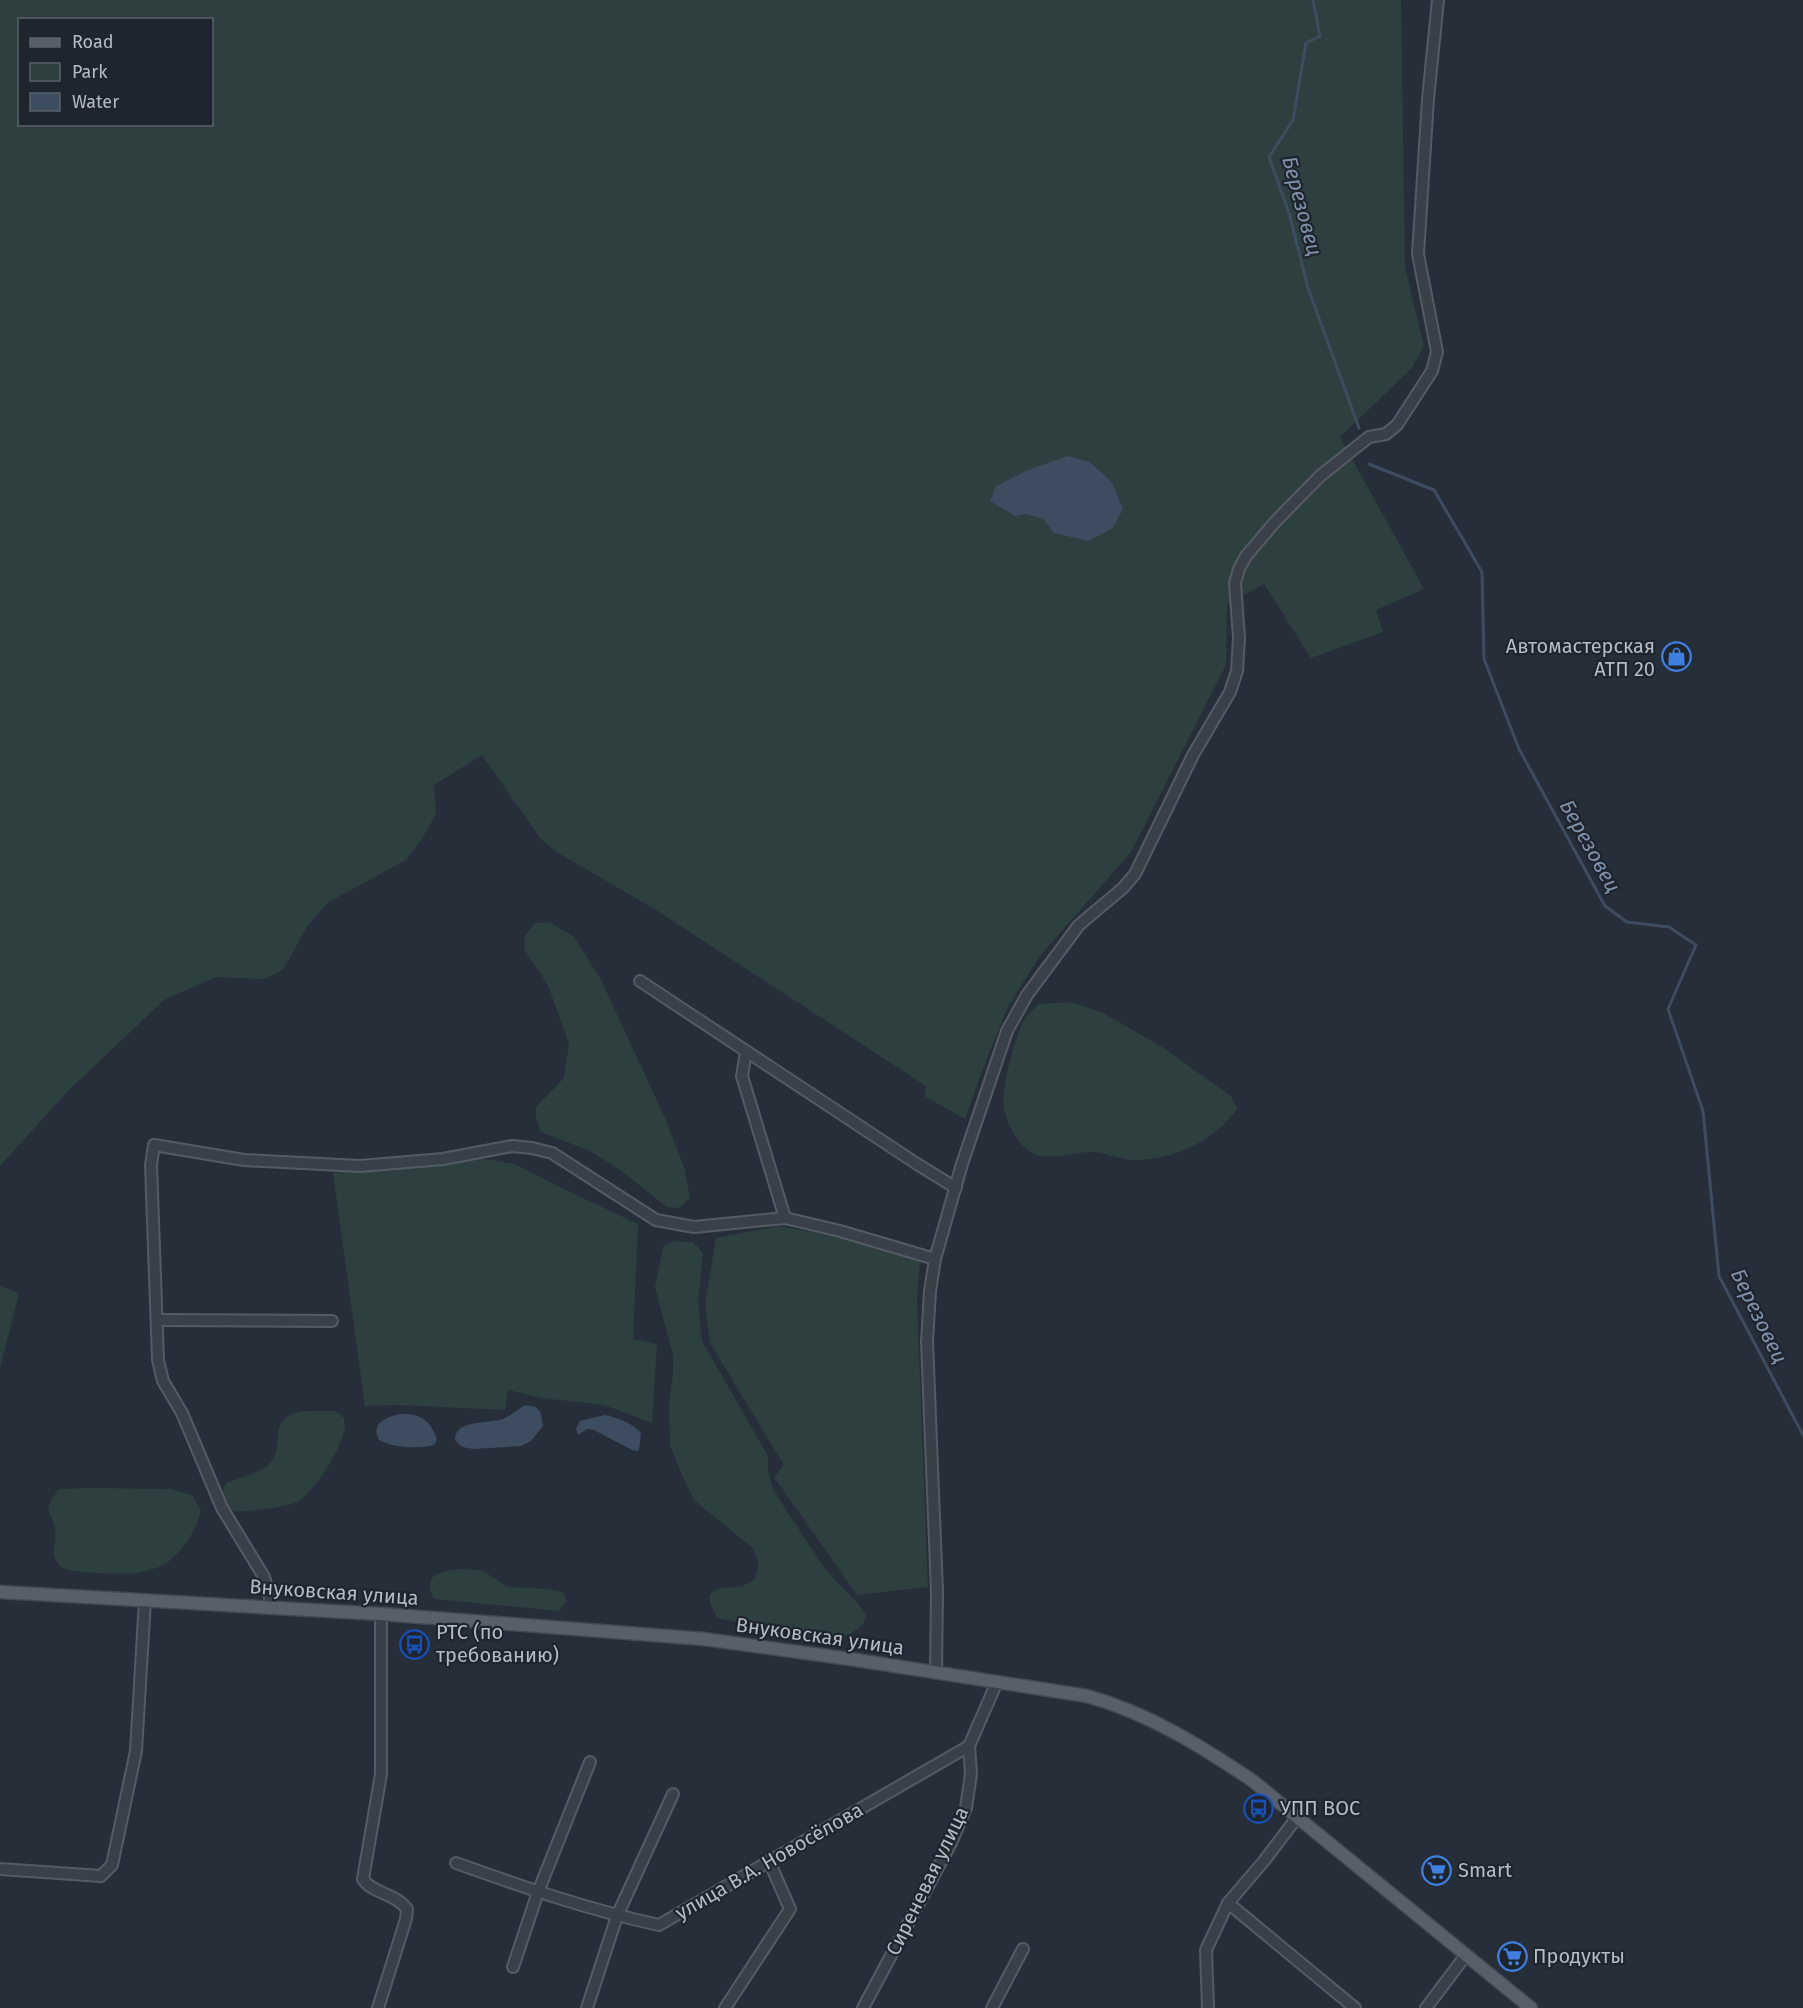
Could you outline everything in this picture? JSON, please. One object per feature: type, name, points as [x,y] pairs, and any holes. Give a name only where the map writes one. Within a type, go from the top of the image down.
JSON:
[{"type":"main road","name":"Внуковская улица","points":[[0,1592],[381,1614],[704,1639],[1088,1696],[1135,1712],[1171,1730],[1253,1781],[1531,2008]]},
{"type":"street","points":[[936,1673],[937,1592],[927,1342],[930,1291],[935,1259],[956,1188],[999,1053],[1012,1022],[1027,995],[1079,925],[1123,888],[1134,874],[1193,755],[1230,692],[1237,671],[1239,638],[1235,583],[1246,556],[1320,476],[1369,437],[1386,435],[1397,425],[1432,371],[1437,352],[1418,254],[1428,99],[1438,0]]},
{"type":"street","points":[[640,981],[956,1188]]},
{"type":"street","points":[[746,1052],[742,1076],[784,1218]]},
{"type":"street","points":[[273,1608],[264,1576],[222,1508],[182,1413],[163,1381],[158,1360],[151,1165],[154,1145],[244,1160],[360,1166],[443,1159],[512,1146],[532,1148],[552,1153],[656,1220],[694,1227],[784,1218],[840,1231],[935,1259]]},
{"type":"street","points":[[157,1320],[332,1320]]},
{"type":"street","points":[[0,1869],[101,1876],[111,1865],[136,1751],[145,1600]]},
{"type":"street","points":[[378,2008],[406,1919],[407,1909],[393,1896],[366,1885],[363,1879],[381,1774],[381,1614]]},
{"type":"street","name":"Сиреневая улица","points":[[863,2008],[951,1843],[966,1808],[971,1774],[969,1746],[997,1682]]},
{"type":"street","name":"улица В.А. Новосёлова","points":[[456,1863],[538,1892],[617,1916],[659,1924],[969,1746]]},
{"type":"street","points":[[513,1967],[538,1892],[590,1762]]},
{"type":"street","points":[[587,2008],[617,1916],[673,1794]]},
{"type":"street","points":[[1208,2008],[1206,1950],[1228,1903],[1298,1816]]},
{"type":"street","points":[[725,2008],[790,1909],[769,1861]]},
{"type":"street","points":[[1228,1903],[1355,2008]]},
{"type":"street","points":[[992,2008],[1023,1949]]},
{"type":"street","points":[[1426,2008],[1466,1955]]},
{"type":"green space","points":[[0,0],[1401,0],[1405,267],[1424,346],[1412,368],[1340,437],[1424,589],[1376,610],[1383,632],[1311,658],[1264,584],[1227,604],[1226,665],[1131,852],[1039,957],[1009,1005],[965,1119],[924,1096],[926,1086],[656,910],[555,851],[540,838],[482,755],[434,785],[436,814],[406,860],[327,903],[308,925],[283,970],[264,979],[216,977],[164,1000],[67,1092],[0,1166]],"holes":[[[1090,462],[1112,482],[1122,508],[1054,533],[1043,519],[1026,514]]]},
{"type":"green space","points":[[549,922],[574,937],[601,980],[665,1118],[684,1167],[690,1198],[679,1208],[667,1207],[620,1170],[590,1151],[541,1132],[536,1120],[536,1107],[564,1078],[569,1044],[548,985],[524,949],[525,935],[536,923]]},
{"type":"green space","points":[[1071,1002],[1103,1013],[1162,1047],[1231,1096],[1237,1109],[1227,1121],[1204,1140],[1177,1153],[1162,1157],[1131,1160],[1096,1152],[1053,1156],[1032,1153],[1018,1140],[1005,1114],[1003,1100],[1009,1064],[1025,1018],[1039,1004]]},
{"type":"green space","points":[[485,1159],[515,1164],[638,1224],[633,1339],[657,1344],[652,1423],[604,1405],[542,1398],[508,1390],[505,1410],[399,1405],[365,1406],[333,1173]]},
{"type":"green space","points":[[779,1226],[842,1238],[920,1262],[917,1300],[928,1587],[857,1595],[774,1477],[784,1465],[710,1343],[705,1303],[716,1238]]},
{"type":"green space","points":[[674,1241],[693,1242],[703,1253],[698,1303],[702,1341],[768,1456],[768,1470],[773,1490],[826,1570],[866,1615],[863,1624],[851,1634],[831,1640],[717,1618],[710,1603],[710,1594],[718,1589],[743,1586],[755,1579],[759,1563],[753,1548],[695,1501],[670,1445],[669,1402],[673,1355],[655,1287],[663,1247]]},
{"type":"green space","points":[[0,1286],[19,1293],[0,1368]]},
{"type":"green space","points":[[307,1411],[335,1411],[344,1418],[345,1429],[342,1440],[318,1481],[297,1502],[265,1509],[232,1511],[224,1497],[223,1491],[226,1483],[258,1471],[269,1464],[277,1449],[280,1425],[283,1420],[292,1414]]},
{"type":"green space","points":[[59,1489],[170,1489],[192,1495],[201,1510],[193,1532],[184,1546],[167,1563],[130,1574],[68,1570],[62,1568],[55,1558],[55,1530],[49,1507]]},
{"type":"green space","points":[[459,1569],[482,1570],[507,1587],[563,1592],[567,1601],[559,1611],[434,1599],[430,1585],[434,1576]]},
{"type":"water","points":[[1067,456],[1090,462],[1112,482],[1123,509],[1113,528],[1088,541],[1054,533],[1043,519],[1026,514],[1015,516],[990,501],[996,486],[1026,471]]},
{"type":"water","points":[[525,1405],[536,1407],[541,1413],[543,1426],[531,1441],[521,1446],[473,1449],[462,1447],[455,1440],[461,1428],[467,1425],[505,1418]]},
{"type":"water","points":[[400,1414],[424,1419],[435,1433],[437,1440],[434,1445],[406,1447],[391,1445],[379,1440],[378,1425],[385,1419]]},
{"type":"water","points":[[605,1415],[625,1421],[638,1429],[641,1433],[639,1450],[632,1450],[594,1430],[587,1429],[578,1435],[576,1429],[580,1421]]},
{"type":"waterway","name":"Березовец","points":[[1313,0],[1320,36],[1306,43],[1293,120],[1269,157],[1289,213],[1308,288],[1359,428]]},
{"type":"waterway","name":"Березовец","points":[[1369,464],[1434,490],[1482,572],[1484,659],[1519,749],[1605,906],[1627,922],[1669,927],[1696,945],[1668,1009],[1703,1111],[1719,1276],[1803,1435]]},
{"type":"place","name":"Автомастерская АТП 20","points":[[1676,657]]},
{"type":"place","name":"РТС (по требованию)","points":[[415,1644]]},
{"type":"place","name":"УПП ВОС","points":[[1259,1808]]},
{"type":"place","name":"Smart","points":[[1437,1870]]},
{"type":"place","name":"Продукты","points":[[1512,1956]]}]
